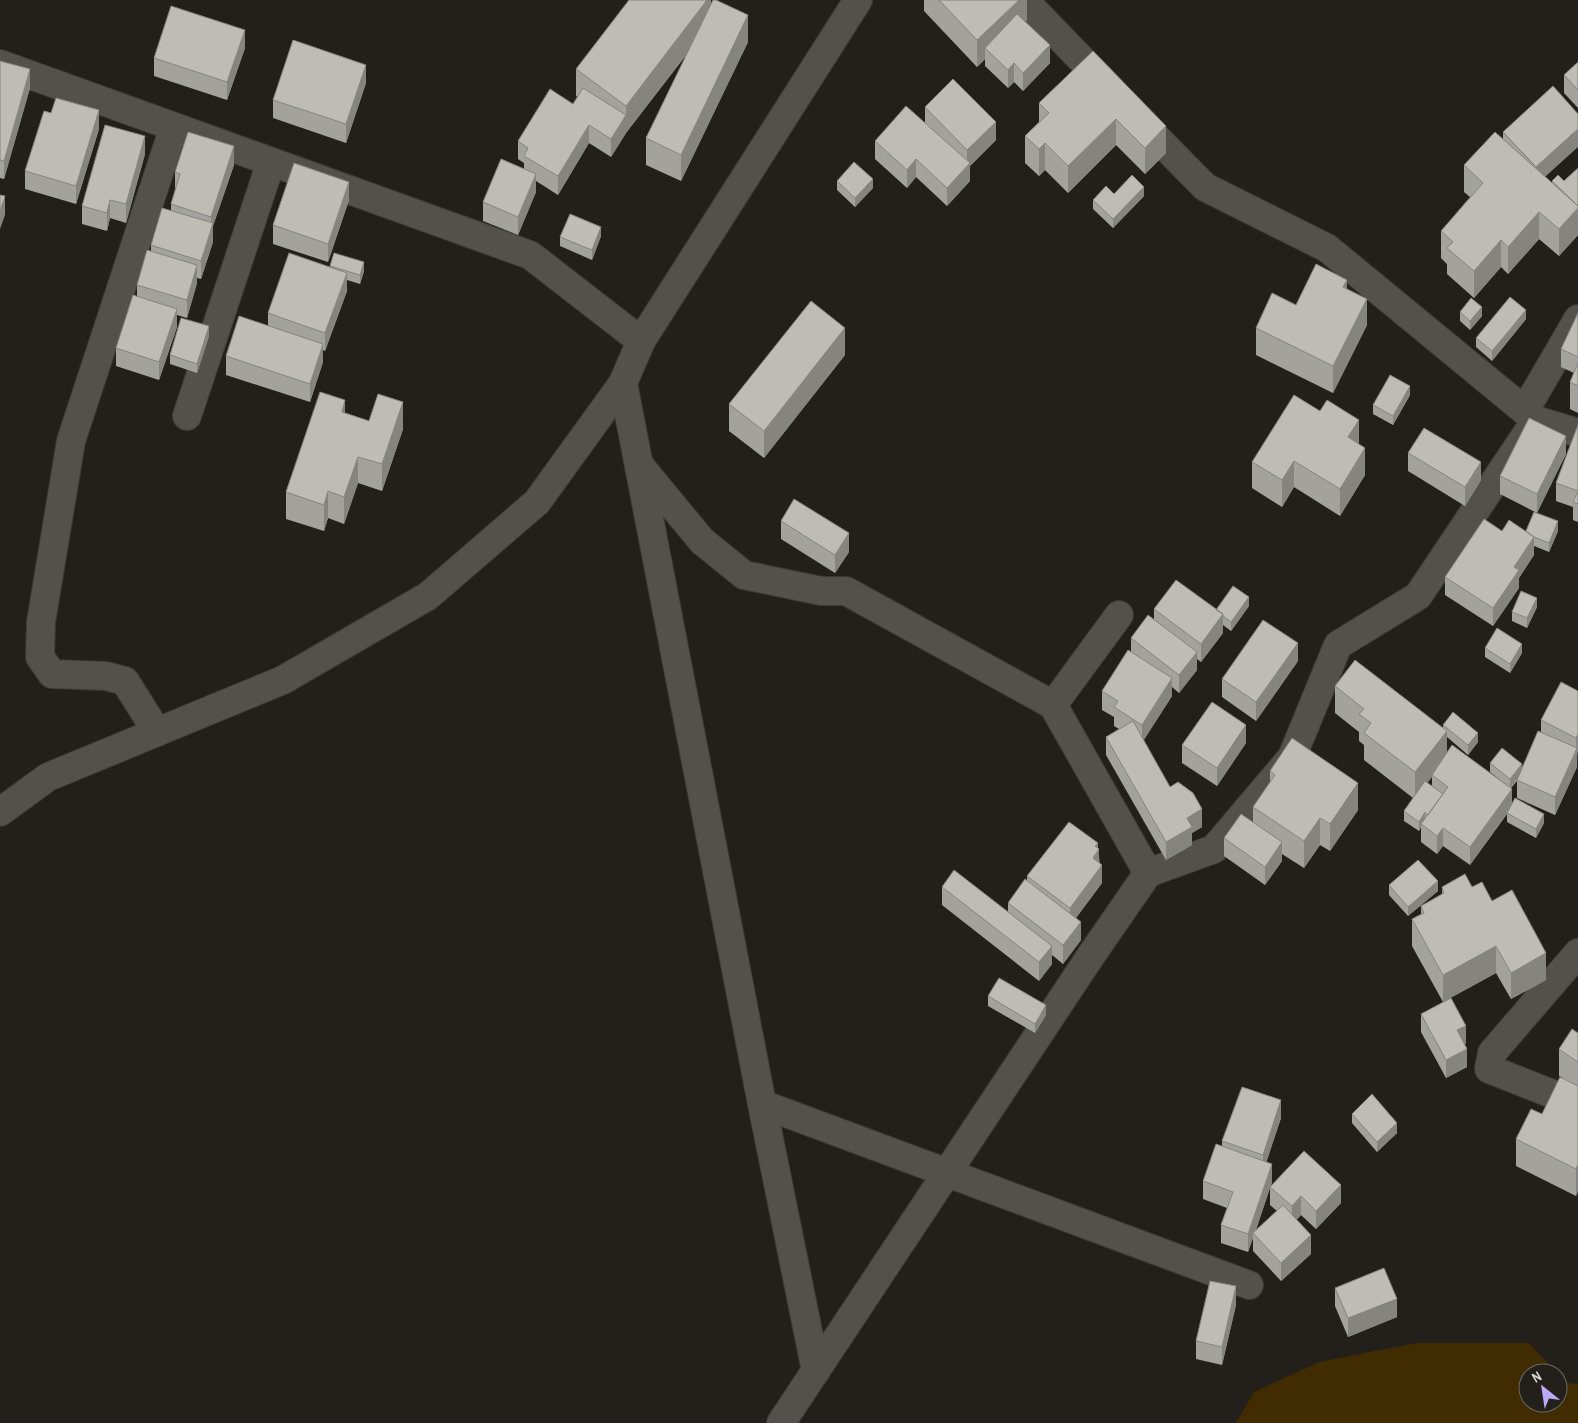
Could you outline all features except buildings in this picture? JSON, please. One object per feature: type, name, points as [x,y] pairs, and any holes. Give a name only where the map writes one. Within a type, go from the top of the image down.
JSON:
[{"type":"street","points":[[0,812],[48,777],[282,680],[428,596],[537,502],[623,383],[642,342],[858,0]]},
{"type":"street","points":[[1024,0],[1205,187],[1327,248],[1530,415],[1578,433]]},
{"type":"street","points":[[0,64],[530,255],[642,342]]},
{"type":"street","points":[[157,732],[125,681],[106,676],[52,674],[40,657],[41,622],[71,441],[174,127]]},
{"type":"street","points":[[187,416],[271,162]]},
{"type":"street","points":[[781,1423],[1090,957],[1148,874],[1214,849],[1292,757],[1338,645],[1418,596],[1530,415],[1578,319]]},
{"type":"street","points":[[623,383],[762,1104],[816,1371]]},
{"type":"street","points":[[639,465],[702,541],[744,575],[821,591],[846,591],[1052,704],[1148,874]]},
{"type":"street","points":[[1052,704],[1119,615]]},
{"type":"street","points":[[1578,953],[1492,1053],[1488,1069],[1578,1104]]},
{"type":"street","points":[[762,1104],[1249,1285]]},
{"type":"shaded area","points":[[1416,1343],[1529,1343],[1548,1363],[1518,1363],[1518,1413],[1568,1413],[1568,1383],[1578,1384],[1578,1423],[1236,1423],[1254,1392],[1319,1362]]}]
